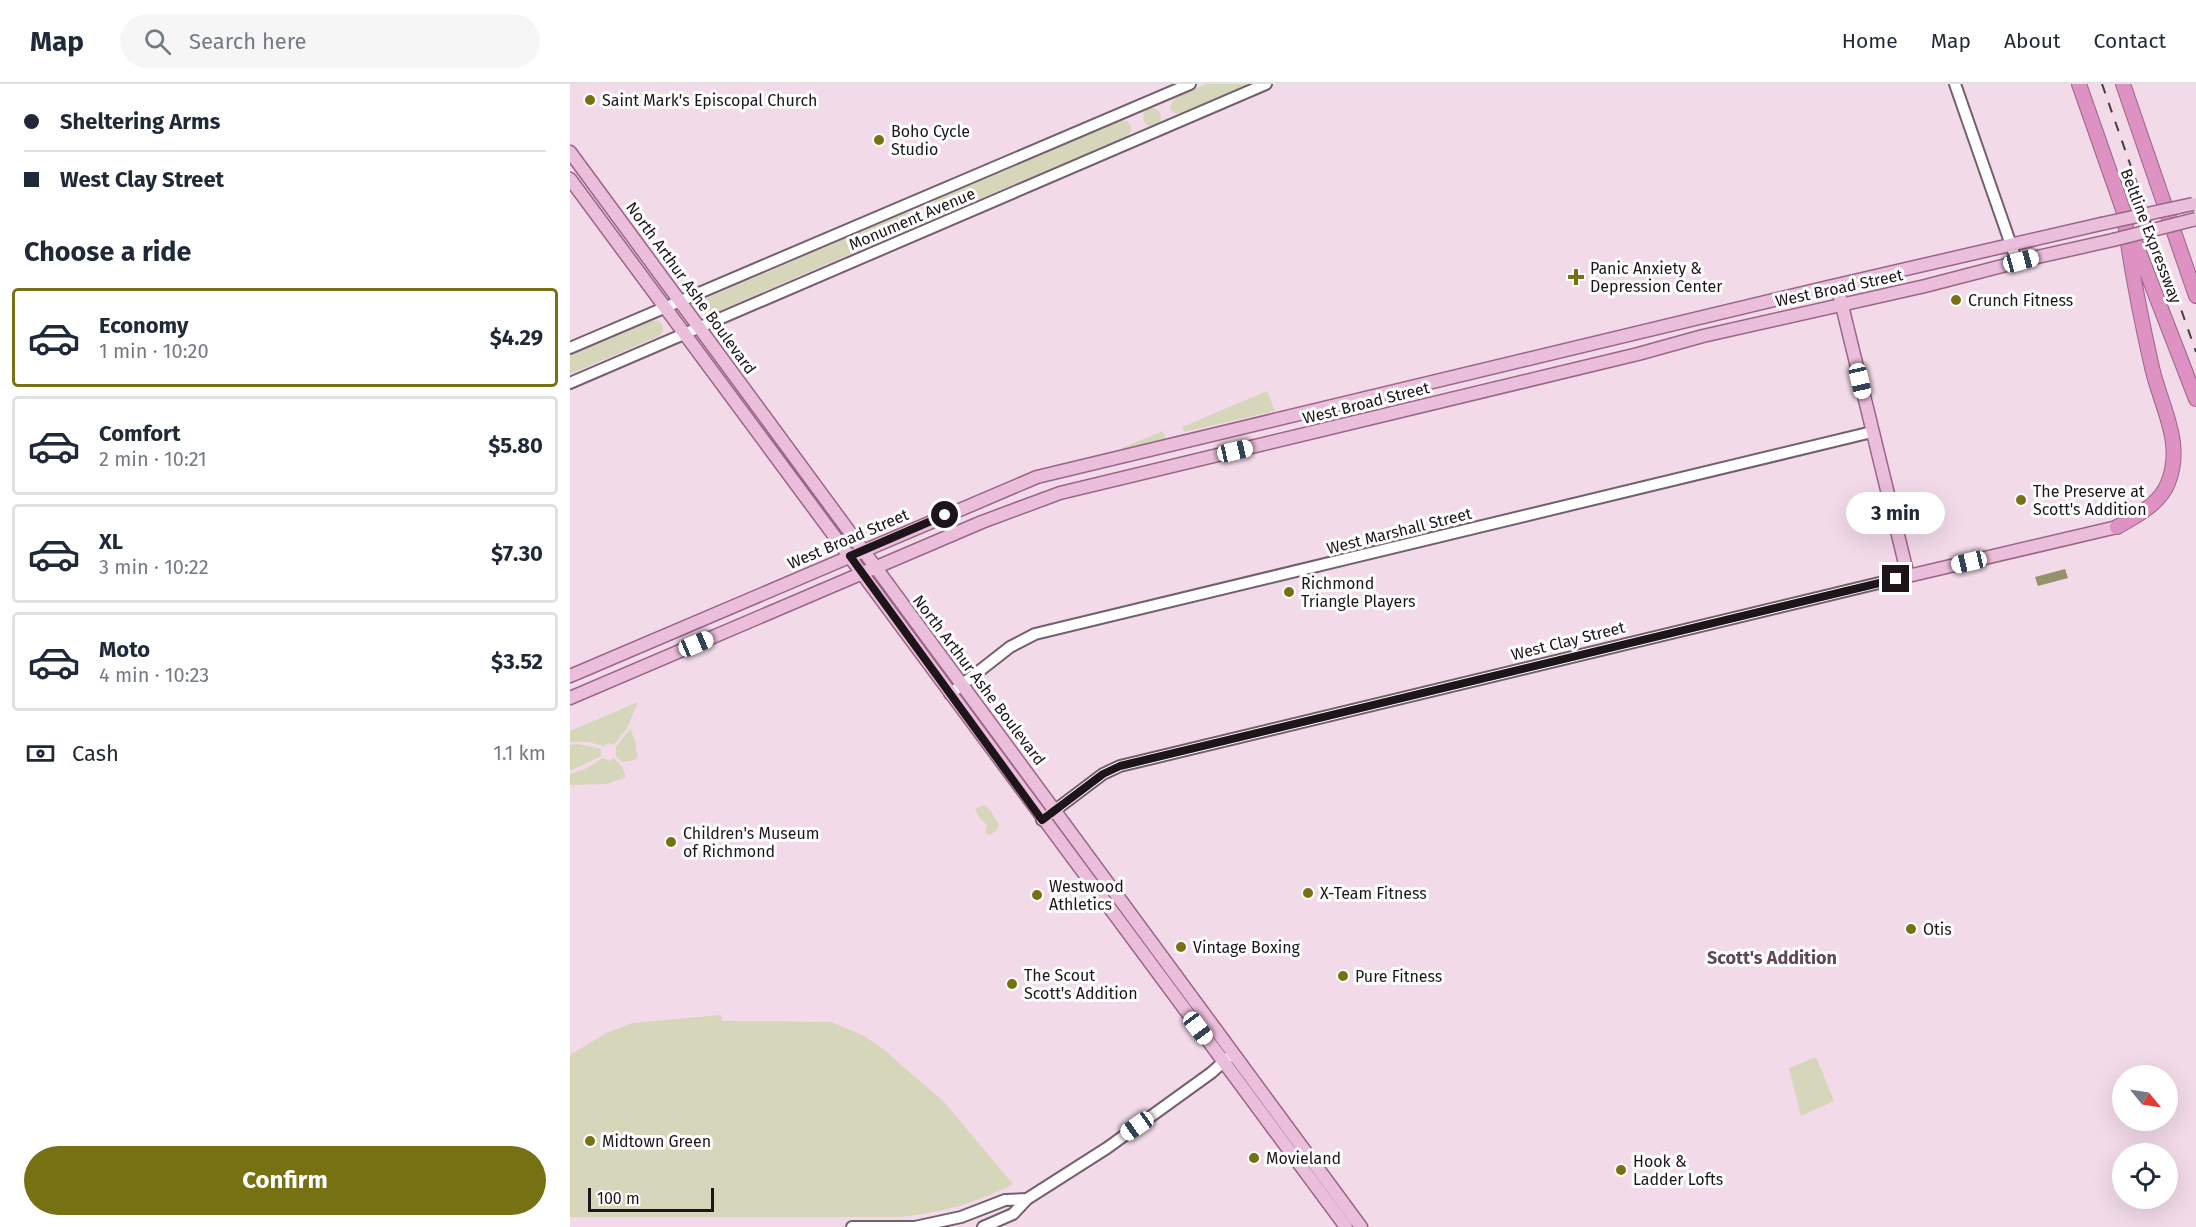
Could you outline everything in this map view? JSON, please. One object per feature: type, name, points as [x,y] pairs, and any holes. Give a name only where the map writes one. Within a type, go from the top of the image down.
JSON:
[{"type":"highway","name":"Beltline Expressway","points":[[2079,84],[2124,214],[2196,399]]},
{"type":"highway","name":"Beltline Expressway","points":[[2122,84],[2196,296]]},
{"type":"highway","points":[[2117,527],[2144,512],[2158,498],[2167,486],[2175,450],[2151,366],[2124,214]]},
{"type":"main road","name":"North Arthur Ashe Boulevard","points":[[570,152],[1361,1227]]},
{"type":"main road","name":"North Arthur Ashe Boulevard","points":[[570,179],[683,335],[863,573],[1042,820],[1346,1227]]},
{"type":"main road","name":"West Broad Street","points":[[570,676],[1036,477],[1837,285],[2194,204]]},
{"type":"main road","name":"West Broad Street","points":[[570,698],[982,522],[1060,493],[1638,354],[1703,336],[1925,286],[2196,219]]},
{"type":"main road","points":[[1837,285],[1908,576]]},
{"type":"main road","name":"West Clay Street","points":[[1908,576],[2117,527]]},
{"type":"street","name":"Monument Avenue","points":[[570,348],[1190,84]]},
{"type":"street","name":"Monument Avenue","points":[[570,383],[1266,84]]},
{"type":"street","points":[[1955,84],[2017,262]]},
{"type":"street","name":"West Marshall Street","points":[[950,694],[1010,647],[1035,634],[1872,432]]},
{"type":"street","name":"West Clay Street","points":[[1042,820],[1103,774],[1120,766],[1908,576]]},
{"type":"street","points":[[983,1227],[1013,1214],[1027,1199],[1107,1148],[1211,1073],[1233,1052]]},
{"type":"street","points":[[852,1227],[915,1227],[961,1217],[1005,1200],[1027,1199]]},
{"type":"green space","points":[[1207,84],[1250,84],[1181,113],[1175,113],[1170,109],[1171,104],[1179,96]]},
{"type":"green space","points":[[1152,108],[1158,111],[1161,117],[1158,123],[1152,126],[1146,123],[1143,117],[1146,111]]},
{"type":"green space","points":[[1121,121],[1127,121],[1131,126],[1128,136],[944,214],[937,214],[933,210],[933,204],[937,199]]},
{"type":"green space","points":[[907,212],[916,218],[913,227],[711,314],[705,314],[701,309],[701,303],[705,299]]},
{"type":"green space","points":[[652,321],[658,321],[663,325],[663,331],[659,336],[570,374],[570,356]]},
{"type":"green space","points":[[1267,391],[1275,411],[1184,432],[1182,427]]},
{"type":"green space","points":[[1163,431],[1165,439],[1122,448]]},
{"type":"green space","points":[[638,702],[627,728],[614,745],[570,742],[570,731]]},
{"type":"green space","points":[[631,728],[638,756],[634,760],[622,762],[616,756],[616,747]]},
{"type":"green space","points":[[578,744],[601,749],[601,756],[570,771],[570,745]]},
{"type":"green space","points":[[603,758],[609,761],[614,758],[622,767],[626,777],[606,784],[570,785],[570,774],[585,769]]},
{"type":"green space","points":[[984,805],[991,811],[999,825],[990,835],[985,833],[987,825],[975,809]]},
{"type":"green space","points":[[721,1015],[722,1021],[831,1022],[864,1036],[883,1049],[944,1102],[1013,1184],[986,1197],[958,1206],[900,1217],[570,1217],[570,1055],[605,1034],[632,1023]]},
{"type":"green space","points":[[1816,1057],[1834,1101],[1801,1116],[1789,1068]]},
{"type":"shaded area","points":[[2065,569],[2068,578],[2038,586],[2035,577]]},
{"type":"railway","points":[[2102,84],[2196,352]]},
{"type":"place","name":"Saint Mark's Episcopal Church","points":[[590,100]]},
{"type":"place","name":"Boho Cycle Studio","points":[[879,140]]},
{"type":"place","name":"Panic Anxiety & Depression Center","points":[[1576,277]]},
{"type":"place","name":"Crunch Fitness","points":[[1956,300]]},
{"type":"place","name":"The Preserve at Scott's Addition","points":[[2021,500]]},
{"type":"place","name":"Richmond Triangle Players","points":[[1289,592]]},
{"type":"place","name":"Children's Museum of Richmond","points":[[671,842]]},
{"type":"place","name":"X-Team Fitness","points":[[1308,893]]},
{"type":"place","name":"Westwood Athletics","points":[[1037,895]]},
{"type":"place","name":"Otis","points":[[1911,929]]},
{"type":"place","name":"Vintage Boxing","points":[[1181,947]]},
{"type":"place","name":"Pure Fitness","points":[[1343,976]]},
{"type":"place","name":"The Scout Scott's Addition","points":[[1012,984]]},
{"type":"place","name":"Midtown Green","points":[[590,1141]]},
{"type":"place","name":"Movieland","points":[[1254,1158]]},
{"type":"place","name":"Hook & Ladder Lofts","points":[[1621,1170]]},
{"type":"district","name":"Scott's Addition","points":[[1772,958]]},
{"type":"route","points":[[945,515],[850,556],[1042,820],[1103,774],[1120,766],[1896,579]]}]
